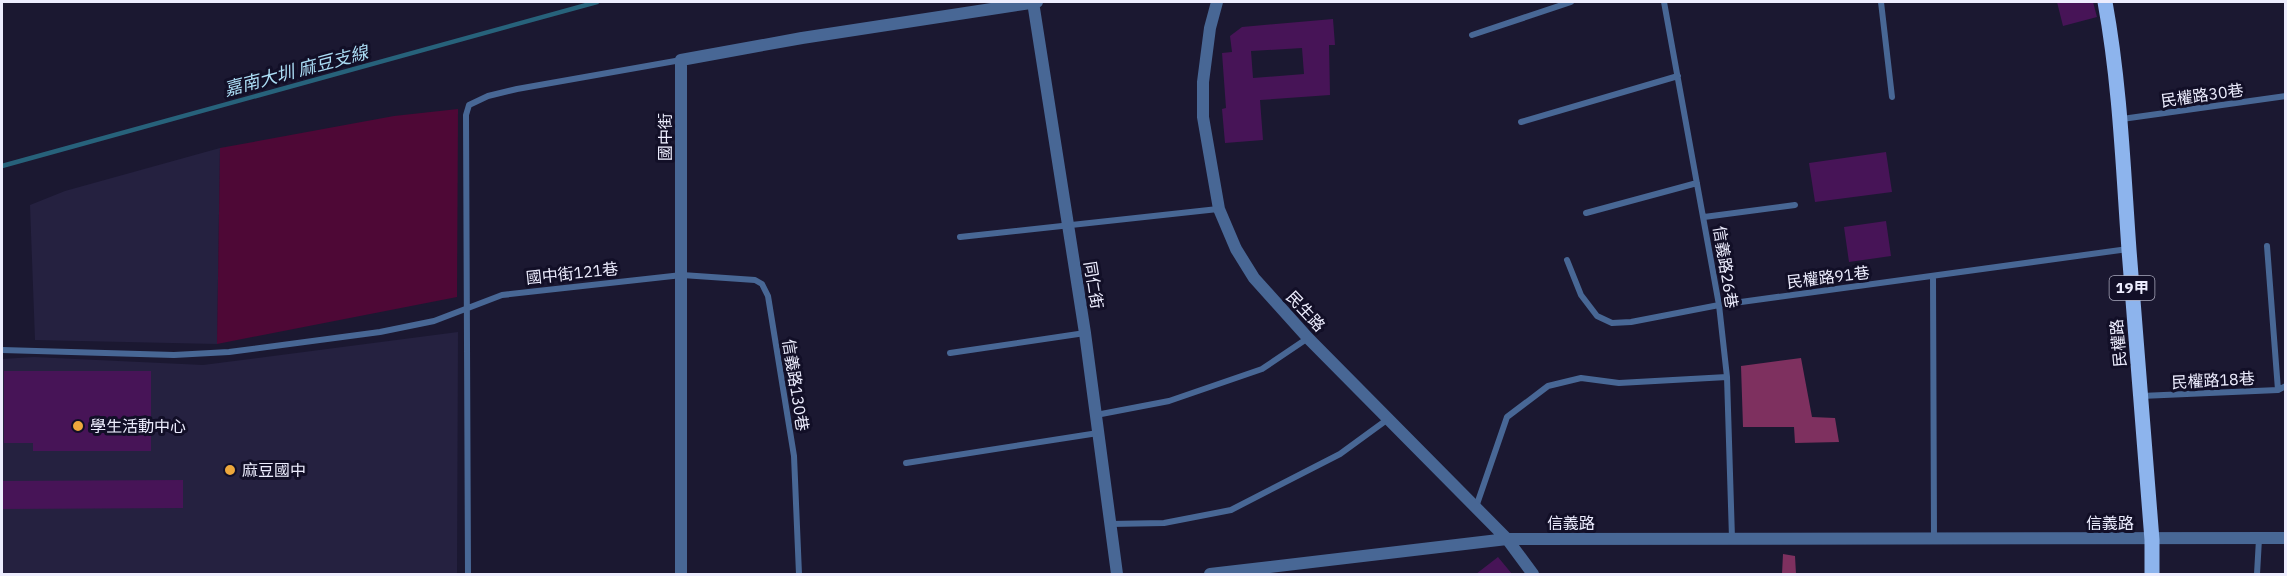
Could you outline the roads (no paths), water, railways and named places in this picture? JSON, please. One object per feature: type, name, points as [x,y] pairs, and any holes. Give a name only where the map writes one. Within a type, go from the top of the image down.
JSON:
[{"type":"main road","name":"民權路","points":[[2105,2],[2114,53],[2121,119],[2128,249],[2152,540],[2152,574]]},
{"type":"street","points":[[681,60],[802,38],[1035,2]]},
{"type":"street","name":"同仁街","points":[[1035,2],[1085,333],[1117,574]]},
{"type":"street","name":"民生路","points":[[1217,2],[1210,28],[1203,82],[1203,117],[1219,209],[1228,233],[1254,278],[1308,338],[1507,539],[1533,574]]},
{"type":"street","name":"國中街","points":[[681,60],[681,574]]},
{"type":"street","name":"信義路","points":[[1210,574],[1507,539],[2152,540],[2286,538]]},
{"type":"lane","points":[[1472,35],[1571,2]]},
{"type":"lane","name":"信義路26巷","points":[[1664,2],[1719,304],[1727,377],[1732,539]]},
{"type":"lane","points":[[1881,2],[1893,97]]},
{"type":"lane","points":[[468,574],[466,115],[469,105],[488,96],[517,89],[681,60]]},
{"type":"lane","points":[[1521,122],[1678,76]]},
{"type":"lane","name":"民權路30巷","points":[[2121,119],[2286,96]]},
{"type":"lane","points":[[1586,213],[1697,183]]},
{"type":"lane","points":[[1704,217],[1795,205]]},
{"type":"lane","points":[[960,237],[1219,209]]},
{"type":"lane","points":[[2267,246],[2278,390]]},
{"type":"lane","name":"民權路91巷","points":[[1567,260],[1581,296],[1597,316],[1612,323],[1631,322],[1719,304],[2128,249]]},
{"type":"lane","name":"國中街121巷","points":[[2,350],[174,355],[229,352],[380,332],[434,321],[502,295],[682,275]]},
{"type":"lane","name":"信義路130巷","points":[[682,275],[755,280],[762,284],[768,296],[794,456],[800,574]]},
{"type":"lane","points":[[1933,277],[1934,538]]},
{"type":"lane","points":[[950,352],[1085,333]]},
{"type":"lane","points":[[1096,415],[1169,401],[1262,369],[1308,338]]},
{"type":"lane","points":[[1475,508],[1507,417],[1548,386],[1581,378],[1619,383],[1727,377]]},
{"type":"lane","name":"民權路18巷","points":[[2141,396],[2278,390],[2286,386]]},
{"type":"lane","points":[[1110,524],[1164,523],[1231,510],[1340,454],[1388,419]]},
{"type":"lane","points":[[906,463],[1098,433]]},
{"type":"lane","points":[[2257,574],[2259,539]]},
{"type":"waterway","name":"嘉南大圳 麻豆支線","points":[[2,166],[597,2]]},
{"type":"place","name":"學生活動中心","points":[[78,426]]},
{"type":"place","name":"麻豆國中","points":[[230,470]]}]
